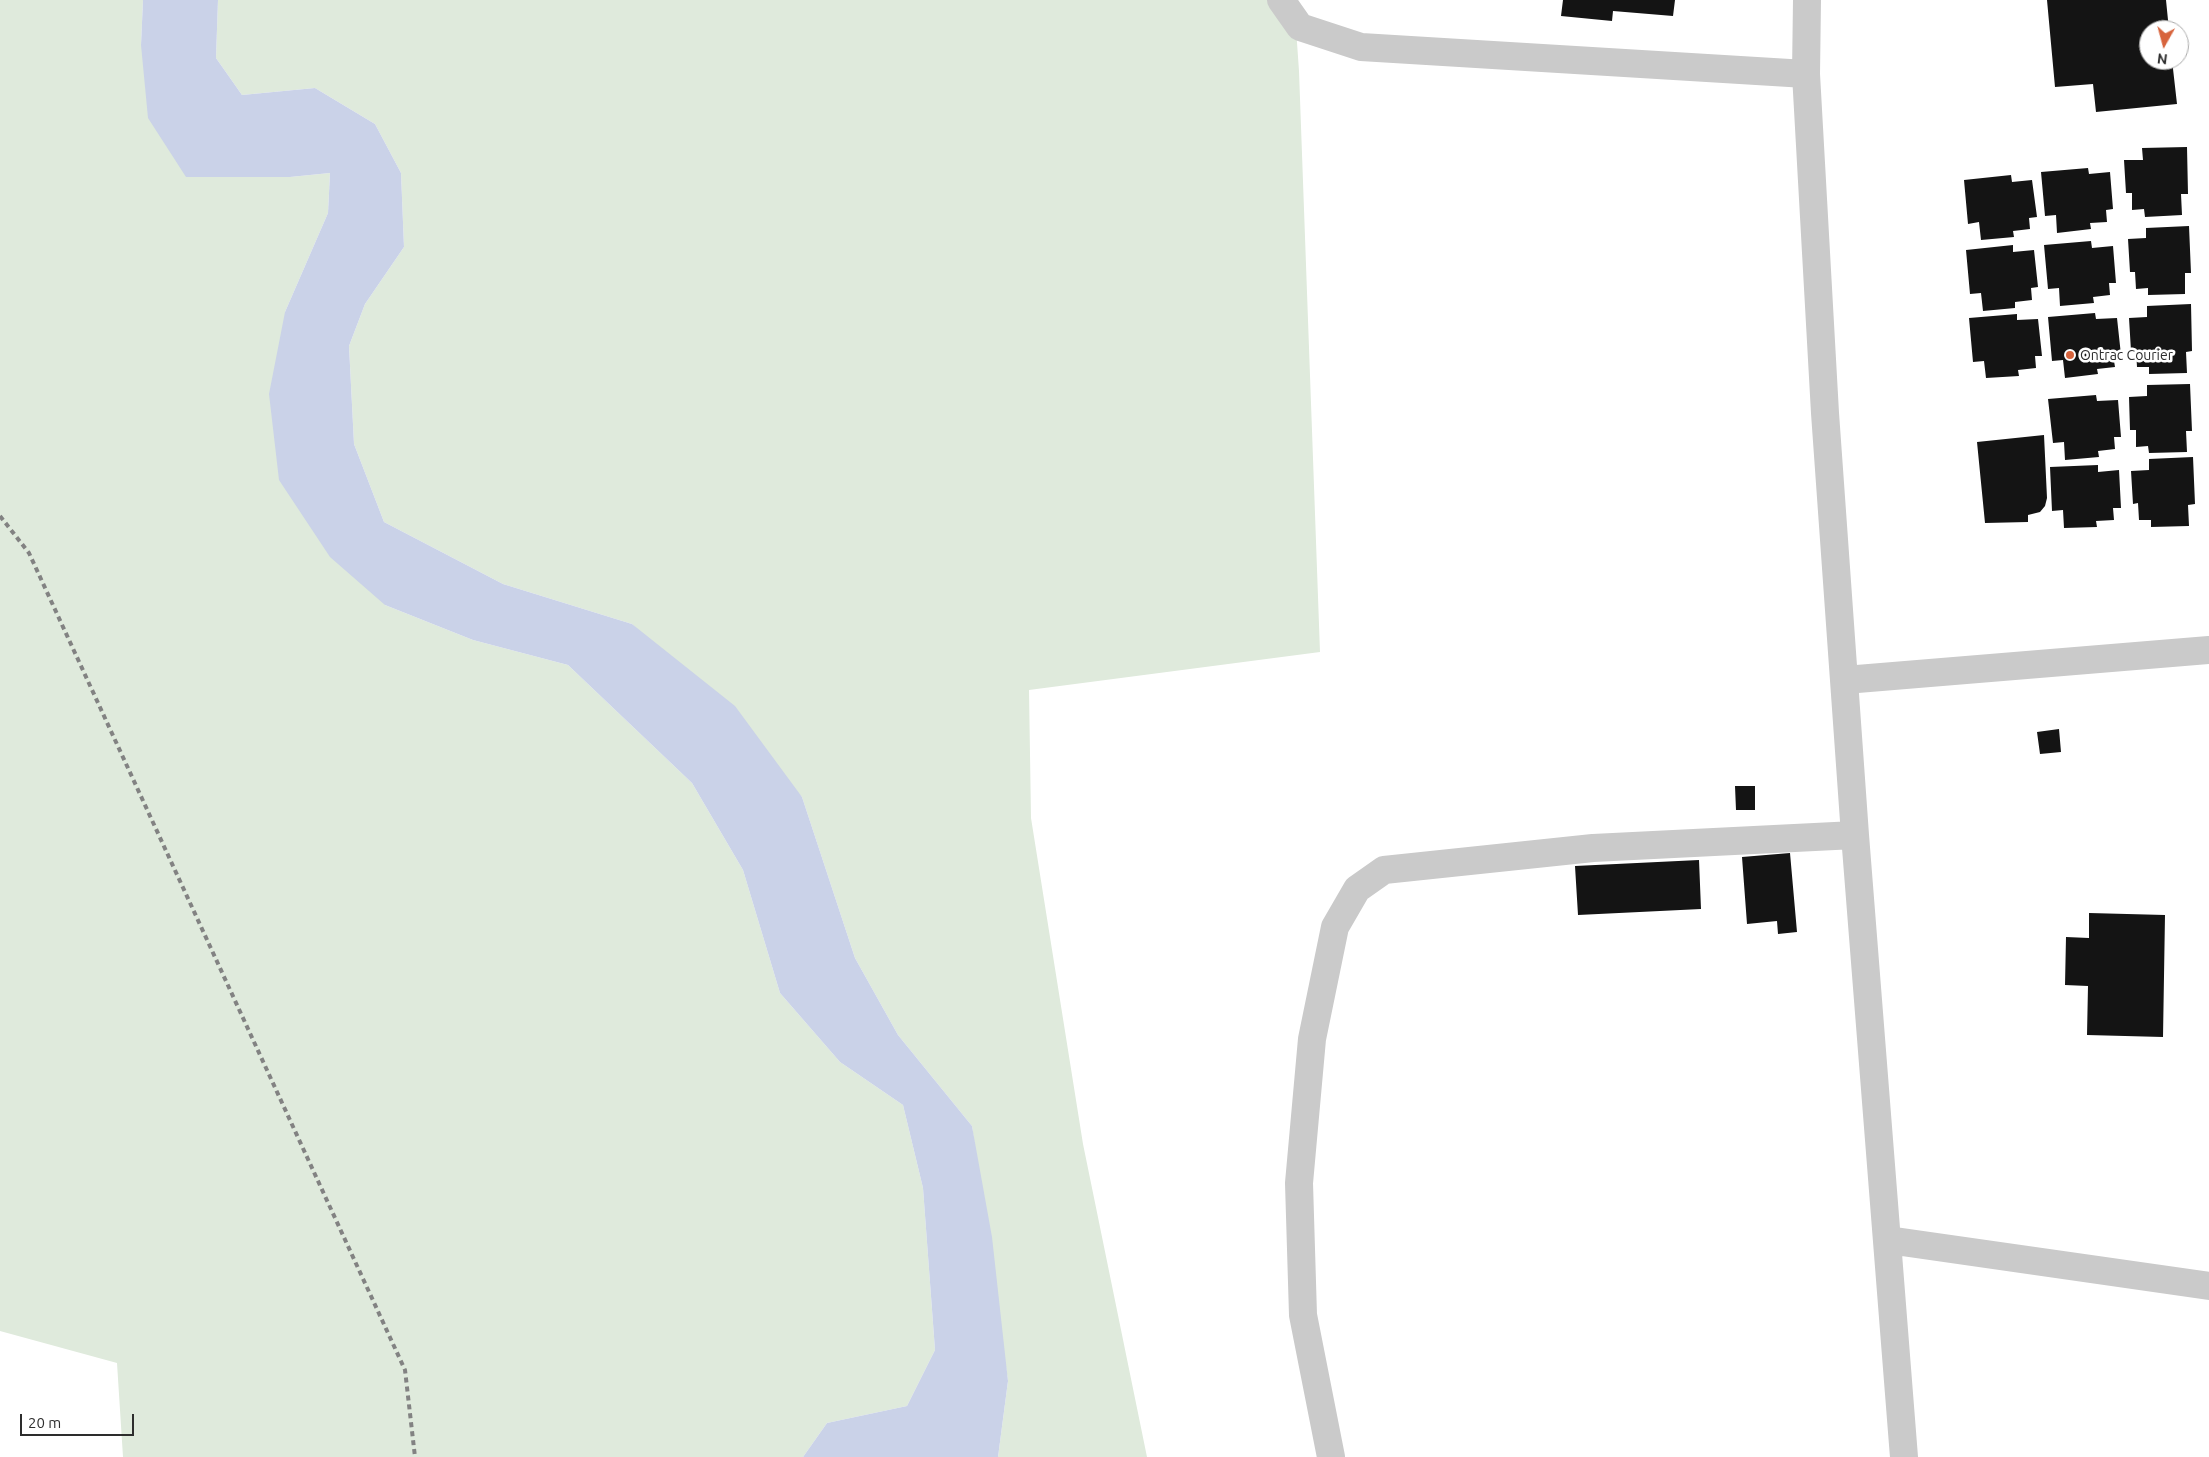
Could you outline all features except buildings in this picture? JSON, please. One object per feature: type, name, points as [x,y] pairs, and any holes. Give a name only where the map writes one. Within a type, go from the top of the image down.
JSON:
[{"type":"street","points":[[1281,0],[1300,27],[1361,47],[1806,74]]},
{"type":"street","points":[[1807,0],[1806,74],[1824,414],[1904,1457]]},
{"type":"street","points":[[1845,680],[2209,650]]},
{"type":"street","points":[[1331,1457],[1303,1315],[1299,1183],[1312,1039],[1335,927],[1357,889],[1384,870],[1593,848],[1855,835]]},
{"type":"street","points":[[1888,1240],[2209,1286]]},
{"type":"green space","points":[[0,0],[143,0],[141,45],[290,177],[330,173],[328,213],[285,312],[385,605],[473,640],[568,665],[692,783],[743,870],[780,993],[840,1062],[903,1105],[923,1188],[935,1350],[907,1406],[827,1423],[803,1457],[123,1457],[117,1363],[0,1331]]},
{"type":"green space","points":[[218,0],[1294,0],[1299,71],[1320,652],[1029,690],[1031,818],[1083,1144],[1147,1457],[998,1457],[1008,1381],[972,1126],[898,1035],[855,958],[802,797],[632,624],[503,584],[384,522],[354,444],[349,346],[365,304],[404,247],[401,173],[375,124],[315,88],[242,95],[216,58]]},
{"type":"water","points":[[143,0],[218,0],[216,58],[242,95],[315,88],[375,124],[401,173],[404,247],[365,304],[349,346],[354,444],[384,522],[503,584],[632,624],[735,706],[802,797],[855,958],[898,1035],[972,1126],[992,1237],[1008,1381],[998,1457],[803,1457],[827,1423],[907,1406],[935,1350],[923,1188],[903,1105],[840,1062],[780,993],[743,870],[692,783],[568,665],[473,640],[385,605],[330,557],[279,480],[269,394],[285,312],[328,213],[330,173],[290,177],[186,177],[148,118],[141,45]]},
{"type":"railway","points":[[0,516],[29,553],[405,1370],[415,1457]]},
{"type":"place","name":"Ontrac Courier","points":[[2070,355]]}]
